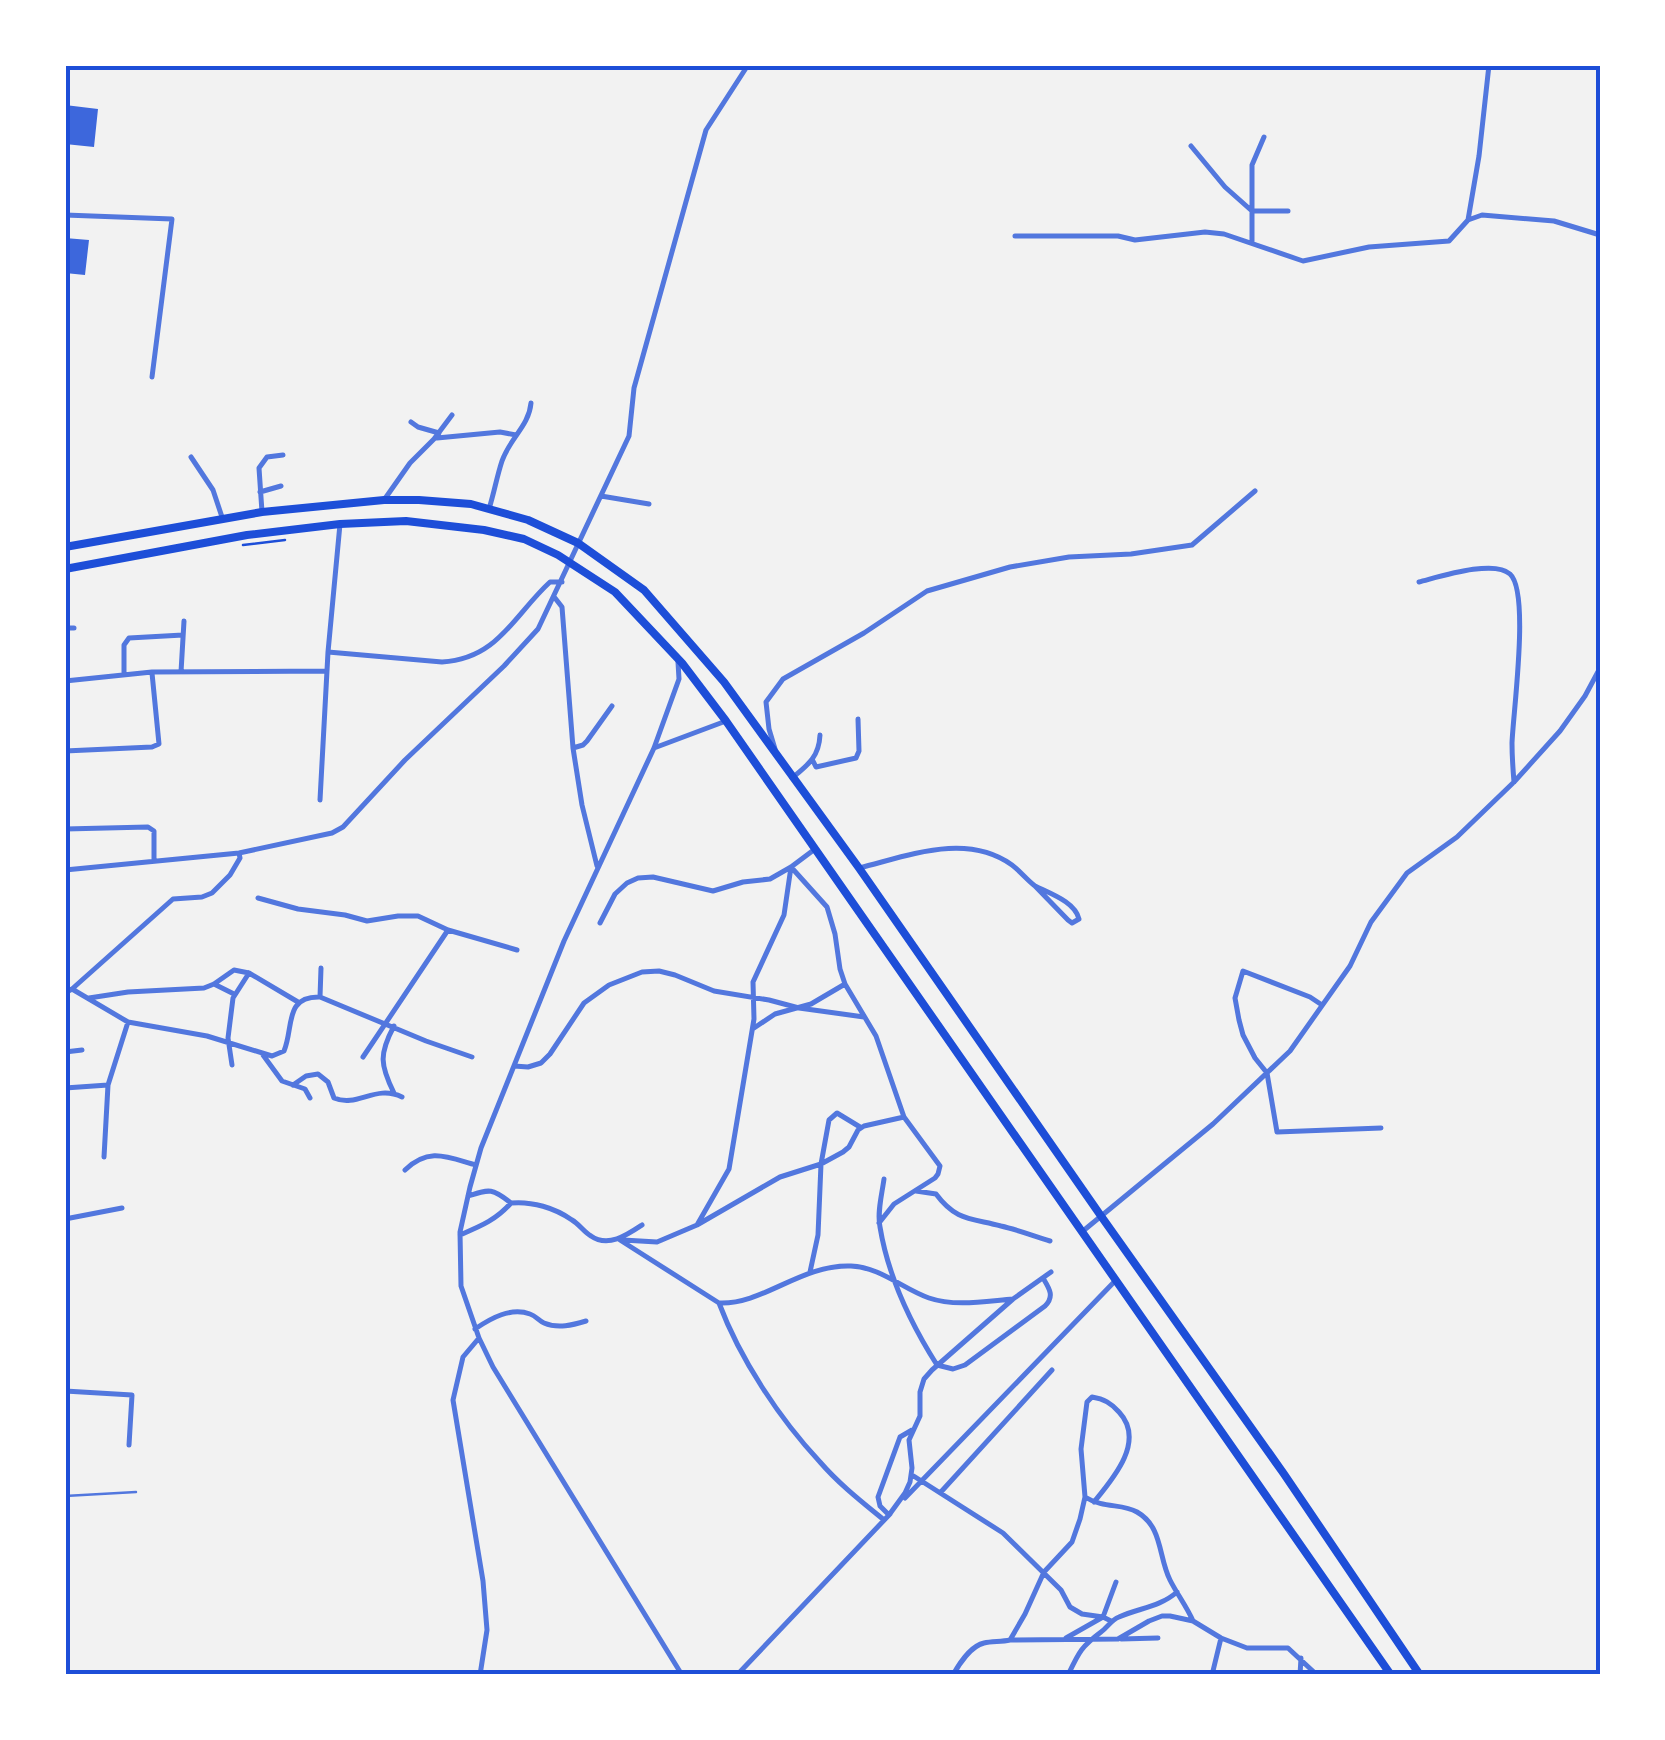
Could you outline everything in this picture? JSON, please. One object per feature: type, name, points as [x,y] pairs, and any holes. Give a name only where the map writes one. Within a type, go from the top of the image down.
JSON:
[{"type":"main road","points":[[65,546],[262,512],[384,500],[454,502],[528,520],[578,543],[644,590],[724,682],[859,868],[1284,1474],[1420,1675]]},
{"type":"main road","points":[[65,570],[247,535],[406,521],[484,530],[524,540],[615,592],[678,658],[726,721],[1391,1675]]},
{"type":"street","points":[[65,870],[239,852],[320,837],[342,827],[538,629],[629,436],[634,388],[706,130],[748,65]]},
{"type":"street","points":[[1468,220],[1489,65]]},
{"type":"street","points":[[1252,244],[1252,164],[1264,137]]},
{"type":"street","points":[[1191,146],[1225,188],[1252,210],[1288,211]]},
{"type":"street","points":[[65,215],[172,218],[152,377]]},
{"type":"street","points":[[1015,236],[1118,236],[1136,240],[1205,232],[1224,234],[1304,261],[1369,247],[1449,241],[1468,220],[1482,215],[1554,221],[1600,235]]},
{"type":"street","points":[[489,509],[502,458],[530,417],[531,402]]},
{"type":"street","points":[[384,500],[452,415]]},
{"type":"street","points":[[411,422],[437,436],[500,432],[516,435]]},
{"type":"street","points":[[262,512],[259,468],[267,457],[283,456]]},
{"type":"street","points":[[191,457],[213,490],[222,518]]},
{"type":"street","points":[[260,492],[281,486]]},
{"type":"street","points":[[777,757],[766,702],[783,679],[927,591],[1010,566],[1192,545],[1255,491]]},
{"type":"street","points":[[601,496],[648,504]]},
{"type":"street","points":[[320,800],[340,524]]},
{"type":"street","points":[[1419,582],[1459,571],[1499,568],[1512,574],[1519,590],[1520,640],[1512,746],[1514,782]]},
{"type":"street","points":[[328,652],[442,662],[470,657],[487,648],[512,625],[550,582],[562,582]]},
{"type":"street","points":[[554,598],[562,607],[573,748],[598,869]]},
{"type":"street","points":[[182,672],[184,621]]},
{"type":"street","points":[[65,628],[74,628]]},
{"type":"street","points":[[124,674],[124,645],[128,638],[183,635]]},
{"type":"street","points":[[678,658],[679,679],[654,748],[564,941],[476,1165],[460,1235],[461,1286],[478,1338],[682,1675]]},
{"type":"street","points":[[1082,1230],[1213,1124],[1290,1051],[1350,966],[1371,922],[1407,873],[1456,836],[1514,782],[1560,731],[1600,668]]},
{"type":"street","points":[[65,680],[152,672],[327,671]]},
{"type":"street","points":[[65,750],[159,744],[152,672]]},
{"type":"street","points":[[573,748],[587,741],[612,706]]},
{"type":"street","points":[[820,735],[816,767],[856,758],[858,719]]},
{"type":"street","points":[[654,748],[726,721]]},
{"type":"street","points":[[792,778],[814,761]]},
{"type":"street","points":[[65,830],[148,827],[154,832],[154,860]]},
{"type":"street","points":[[859,868],[957,847],[984,852],[1011,864],[1068,920],[1079,919],[1066,902],[1035,886]]},
{"type":"street","points":[[600,923],[616,894],[638,878],[713,891],[743,882],[764,881],[815,849]]},
{"type":"street","points":[[239,852],[233,871],[212,893],[173,899],[68,991],[128,1022],[207,1036],[263,1055],[284,1051],[298,1002],[320,996],[472,1056]]},
{"type":"street","points":[[791,867],[827,907],[845,984],[879,1045],[904,1116],[940,1166],[935,1178],[894,1204],[879,1223]]},
{"type":"street","points":[[696,1225],[729,1169],[754,1019],[755,973],[784,915],[791,867]]},
{"type":"street","points":[[258,898],[298,910],[366,921],[418,916],[448,930],[516,950]]},
{"type":"street","points":[[363,1056],[448,930]]},
{"type":"street","points":[[320,996],[321,968]]},
{"type":"street","points":[[86,998],[204,988],[234,970],[249,973],[298,1002]]},
{"type":"street","points":[[514,1066],[541,1063],[584,1003],[609,984],[642,972],[659,971],[714,991],[864,1017]]},
{"type":"street","points":[[1322,1006],[1310,997],[1243,972],[1235,998],[1239,1020],[1250,1048],[1267,1072],[1277,1132],[1381,1128]]},
{"type":"street","points":[[232,1065],[228,1043],[235,994],[249,973]]},
{"type":"street","points":[[214,984],[235,994]]},
{"type":"street","points":[[752,1030],[775,1014],[799,1008],[845,984]]},
{"type":"street","points":[[104,1157],[108,1085],[128,1022]]},
{"type":"street","points":[[394,1026],[382,1054],[384,1071],[394,1093]]},
{"type":"street","points":[[65,1052],[82,1050]]},
{"type":"street","points":[[263,1055],[282,1081],[305,1089],[310,1098]]},
{"type":"street","points":[[293,1085],[306,1076],[318,1074],[328,1082],[334,1098],[342,1102],[370,1094],[394,1093],[402,1097]]},
{"type":"street","points":[[65,1088],[108,1085]]},
{"type":"street","points":[[810,1272],[818,1234],[821,1164],[831,1116],[840,1114],[860,1128]]},
{"type":"street","points":[[468,1196],[488,1190],[511,1203],[528,1202],[572,1219],[600,1241],[658,1242],[780,1178],[821,1164],[846,1150],[860,1128],[904,1116]]},
{"type":"street","points":[[405,1170],[432,1154],[476,1165]]},
{"type":"street","points":[[884,1179],[879,1223],[895,1282],[937,1365],[953,1369],[965,1365],[1045,1306],[1050,1292],[1042,1278]]},
{"type":"street","points":[[913,1190],[936,1194],[948,1210],[972,1220],[1050,1241]]},
{"type":"street","points":[[460,1235],[490,1222],[511,1203]]},
{"type":"street","points":[[65,1220],[122,1208]]},
{"type":"street","points":[[620,1240],[642,1225]]},
{"type":"street","points":[[620,1240],[720,1303],[746,1300],[822,1268],[854,1266],[879,1273],[932,1299],[1013,1299]]},
{"type":"street","points":[[887,1518],[905,1494],[912,1475],[909,1445],[920,1416],[922,1385],[928,1374],[1013,1299],[1051,1272]]},
{"type":"street","points":[[737,1675],[1116,1280]]},
{"type":"street","points":[[720,1303],[741,1353],[807,1448],[840,1482],[887,1518]]},
{"type":"street","points":[[475,1329],[502,1314],[518,1311],[534,1315],[545,1324],[565,1326],[586,1321]]},
{"type":"street","points":[[478,1338],[463,1357],[453,1400],[483,1581],[486,1630],[480,1675]]},
{"type":"street","points":[[940,1493],[1052,1370]]},
{"type":"street","points":[[65,1391],[132,1395],[129,1445]]},
{"type":"street","points":[[1010,1640],[1044,1572],[1072,1542],[1085,1497],[1080,1448],[1087,1402],[1092,1397],[1108,1402],[1120,1413],[1130,1436],[1121,1465],[1094,1502]]},
{"type":"street","points":[[887,1518],[878,1496],[900,1437],[912,1430]]},
{"type":"street","points":[[912,1475],[1003,1533],[1044,1572],[1070,1606],[1082,1614],[1112,1622]]},
{"type":"street","points":[[1085,1497],[1133,1510],[1154,1527],[1162,1561],[1194,1621]]},
{"type":"street","points":[[1063,1639],[1103,1617],[1116,1582]]},
{"type":"street","points":[[1068,1675],[1089,1639],[1120,1616],[1157,1606],[1177,1592]]},
{"type":"street","points":[[1118,1639],[1162,1616],[1194,1621],[1247,1648],[1288,1648],[1317,1675]]},
{"type":"street","points":[[954,1675],[977,1646],[1010,1640],[1158,1638]]},
{"type":"street","points":[[1212,1675],[1221,1638]]},
{"type":"street","points":[[1300,1658],[1300,1675]]},
{"type":"lane","points":[[65,1496],[136,1492]]},
{"type":"path","points":[[230,548],[290,539]]},
{"type":"building","points":[[65,105],[98,109],[94,147],[65,144]]},
{"type":"building","points":[[65,238],[89,240],[85,275],[65,273]]}]
